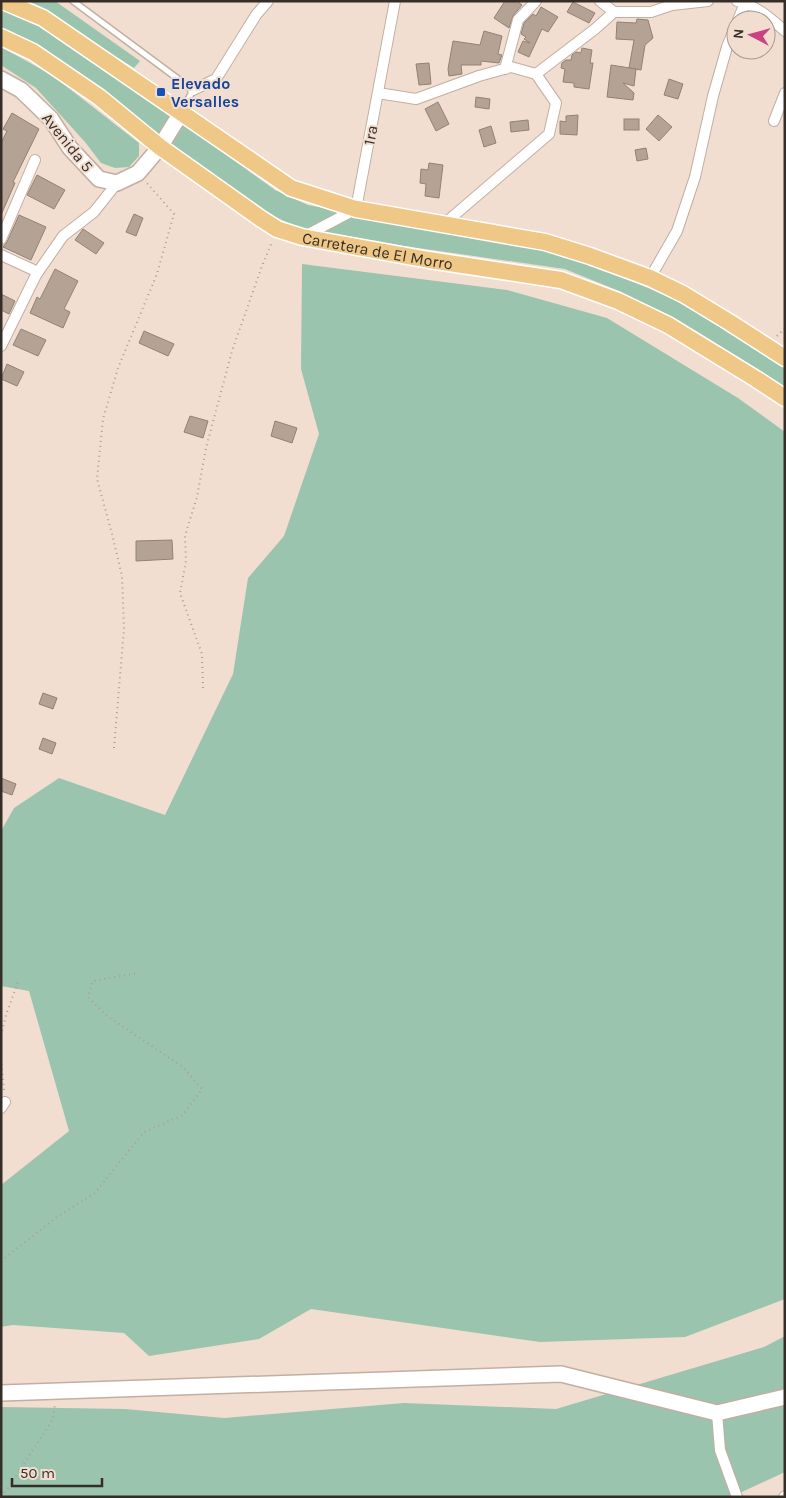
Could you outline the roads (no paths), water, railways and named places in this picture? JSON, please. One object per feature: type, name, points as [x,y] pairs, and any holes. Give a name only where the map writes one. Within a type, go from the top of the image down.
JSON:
[{"type":"main road","points":[[3,1],[43,18],[291,188],[356,209],[545,242],[590,256],[650,278],[691,299],[785,358]]},
{"type":"main road","name":"Carretera de El Morro","points":[[1,37],[33,52],[99,97],[160,147],[277,228],[302,237],[429,260],[560,280],[618,301],[668,325],[785,398]]},
{"type":"main road","name":"Avenida 5","points":[[1,79],[21,90],[51,118],[70,148],[99,179],[118,183]]},
{"type":"main road","points":[[118,183],[138,173],[160,147],[181,113]]},
{"type":"main road","points":[[1,1393],[561,1374],[717,1413],[785,1397]]},
{"type":"street","points":[[193,90],[216,79],[256,15],[268,1]]},
{"type":"street","name":"1ra","points":[[356,209],[394,1]]},
{"type":"street","points":[[506,69],[518,20],[536,1]]},
{"type":"street","points":[[600,1],[614,12],[651,12],[672,4],[708,1]]},
{"type":"street","points":[[743,2],[766,15],[785,32]]},
{"type":"street","points":[[536,74],[614,12]]},
{"type":"street","points":[[650,278],[677,231],[695,177],[713,96],[726,50]]},
{"type":"street","points":[[378,93],[416,99],[510,67],[536,74],[556,104],[550,134],[444,224]]},
{"type":"street","points":[[774,121],[785,93]]},
{"type":"street","points":[[1,239],[35,160]]},
{"type":"street","points":[[1,346],[38,272],[63,236],[94,212],[118,183]]},
{"type":"street","points":[[302,237],[356,209]]},
{"type":"street","points":[[1,255],[38,272]]},
{"type":"street","points":[[717,1413],[720,1450],[738,1497]]},
{"type":"lane","points":[[73,1],[193,90],[181,113]]},
{"type":"place","name":"Elevado Versalles","points":[[161,92]]}]
